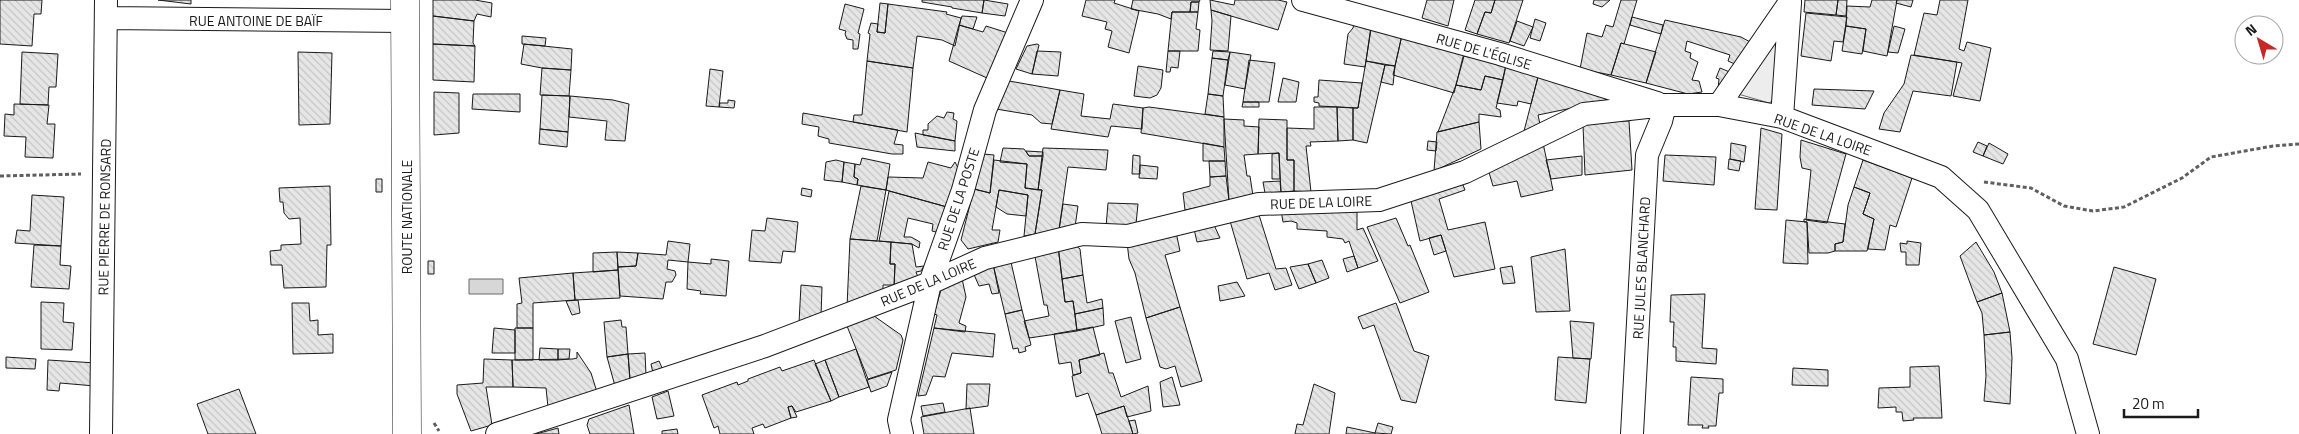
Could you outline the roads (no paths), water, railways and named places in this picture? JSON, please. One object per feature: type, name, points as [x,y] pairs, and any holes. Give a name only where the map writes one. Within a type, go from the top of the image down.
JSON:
[{"type":"main road","name":"ROUTE NATIONALE","points":[[405,10],[407,434]]},
{"type":"street","name":"RUE DE LA POSTE","points":[[902,434],[898,420],[930,284],[963,190],[985,110],[1032,0]]},
{"type":"street","name":"RUE DE L'ÉGLISE","points":[[1302,0],[1500,54],[1665,105]]},
{"type":"street","points":[[1719,106],[1790,1]]},
{"type":"street","points":[[1782,117],[1790,1]]},
{"type":"street","name":"RUE ANTOINE DE BAÏF","points":[[106,9],[405,10]]},
{"type":"street","name":"RUE PIERRE DE RONSARD","points":[[101,434],[106,9]]},
{"type":"street","name":"RUE DE LA LOIRE","points":[[498,434],[564,414],[765,346],[930,284],[985,258],[1082,234],[1128,236],[1259,204],[1379,200],[1464,172],[1584,114],[1665,105],[1719,106],[1782,117],[1941,177],[1978,210],[2067,359],[2088,434]]},
{"type":"street","name":"RUE JULES BLANCHARD","points":[[1632,434],[1647,156],[1661,121],[1665,105]]}]
